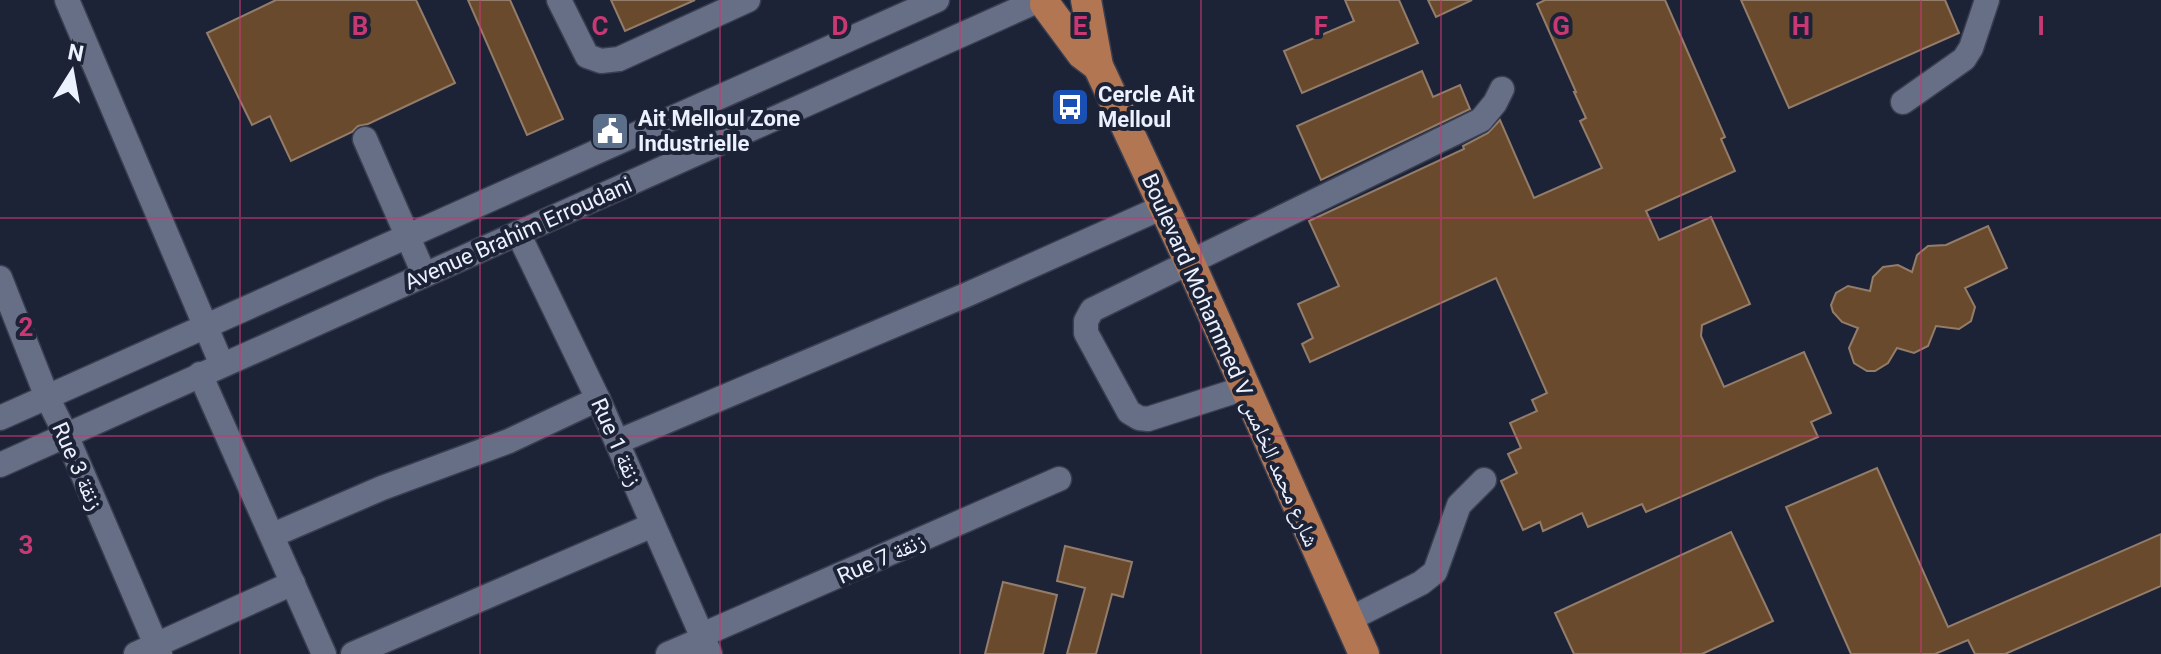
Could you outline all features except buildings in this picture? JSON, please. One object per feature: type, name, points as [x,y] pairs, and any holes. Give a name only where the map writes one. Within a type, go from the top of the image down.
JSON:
[{"type":"main road","name":"Boulevard Mohammed V شارع محمد الخامس","points":[[1086,0],[1098,66],[1190,263],[1364,654]]},
{"type":"main road","name":"Boulevard Mohammed V شارع محمد الخامس","points":[[1048,1],[1082,54],[1098,66]]},
{"type":"street","points":[[67,0],[206,326],[211,370],[273,535],[324,654]]},
{"type":"street","points":[[559,0],[587,56],[601,61],[619,59],[748,0]]},
{"type":"street","name":"Avenue Brahim Erroudani","points":[[0,418],[937,0]]},
{"type":"street","points":[[1903,102],[1964,59],[1971,48],[1987,0]]},
{"type":"street","name":"Avenue Brahim Erroudani","points":[[0,465],[424,274],[1048,1]]},
{"type":"street","points":[[1245,388],[1148,419],[1139,418],[1129,412],[1086,333],[1086,321],[1092,310],[1481,120],[1502,89]]},
{"type":"street","points":[[365,139],[424,274]]},
{"type":"street","points":[[617,442],[966,295],[1163,207]]},
{"type":"street","name":"Rue 1 زنقة","points":[[518,233],[598,399],[705,643]]},
{"type":"street","name":"Rue 3 زنقة","points":[[0,278],[151,651]]},
{"type":"street","points":[[273,535],[382,488],[509,441],[598,399]]},
{"type":"street","name":"Rue 7 زنقة","points":[[668,654],[705,643],[1059,479]]},
{"type":"street","points":[[1348,620],[1421,583],[1435,572],[1459,505],[1484,480]]},
{"type":"street","points":[[353,654],[653,525]]},
{"type":"street","points":[[151,651],[293,583]]},
{"type":"place","name":"Cercle Ait Melloul","points":[[1070,107]]},
{"type":"place","name":"Ait Melloul Zone Industrielle","points":[[610,131]]}]
